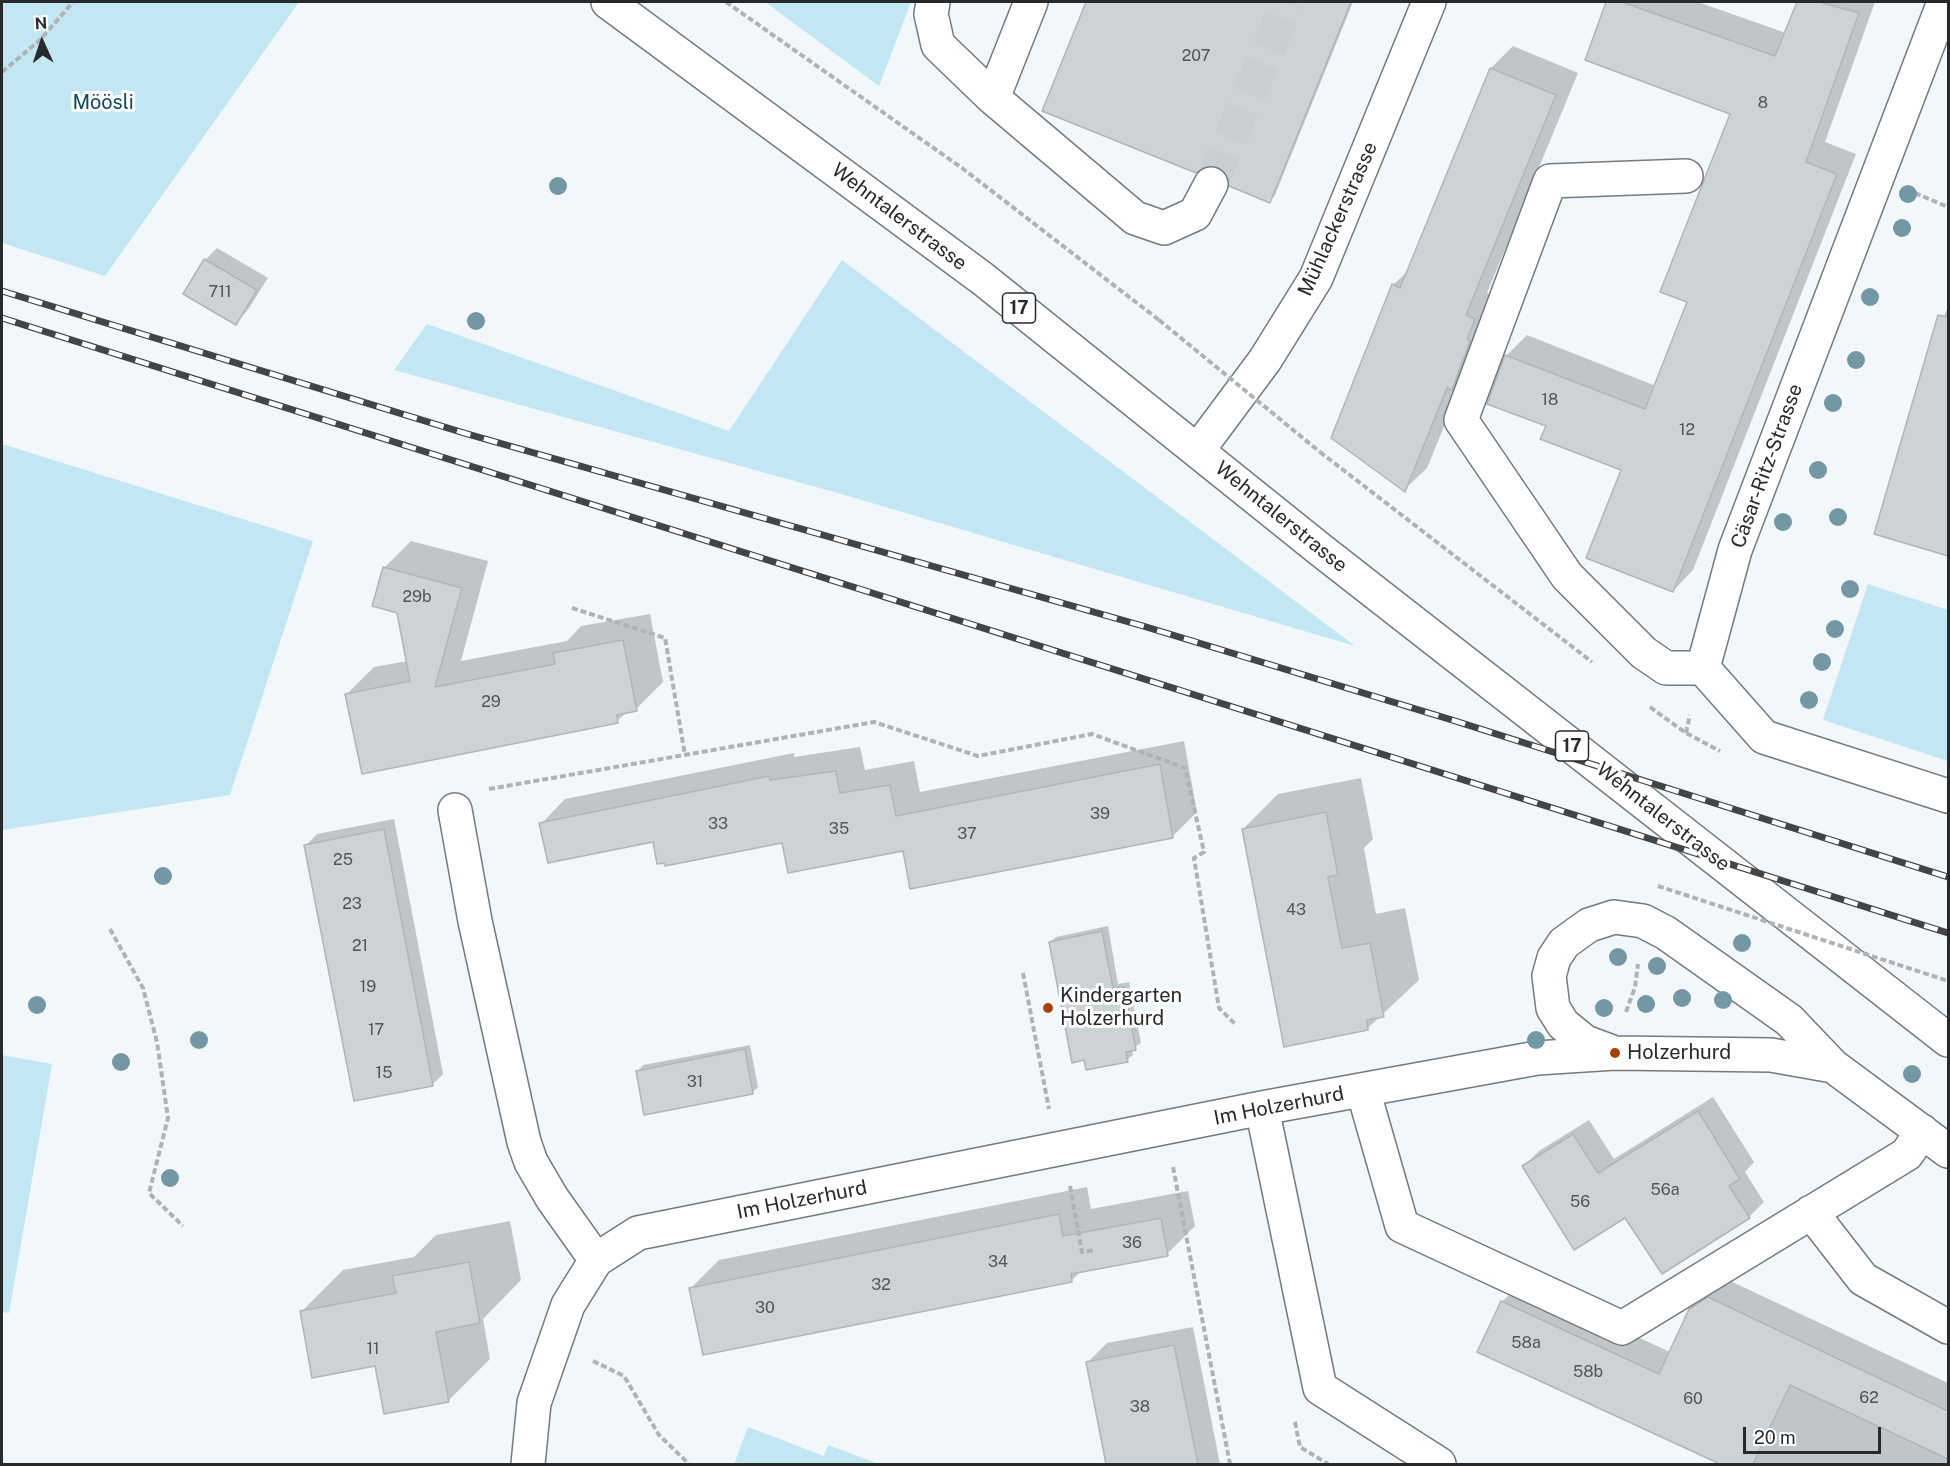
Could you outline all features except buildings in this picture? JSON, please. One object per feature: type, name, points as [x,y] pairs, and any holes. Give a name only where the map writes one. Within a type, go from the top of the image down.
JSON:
[{"type":"street","name":"Wehntalerstrasse","points":[[608,2],[911,224],[1198,450],[1332,559],[1948,1040]]},
{"type":"street","points":[[933,2],[931,14],[938,45],[993,98],[1135,218],[1164,228],[1195,214],[1211,184]]},
{"type":"street","points":[[993,98],[1031,2]]},
{"type":"street","name":"Mühlackerstrasse","points":[[1198,450],[1265,360],[1316,278],[1429,2]]},
{"type":"street","name":"Cäsar-Ritz-Strasse","points":[[1703,668],[1735,550],[1944,2]]},
{"type":"street","points":[[1686,176],[1550,181],[1461,420],[1567,576],[1644,653],[1666,668],[1703,668],[1764,737],[1948,796]]},
{"type":"street","points":[[455,810],[475,921],[524,1142],[531,1162],[552,1198],[596,1260]]},
{"type":"street","points":[[1615,1053],[1586,1042],[1563,1024],[1553,1008],[1550,976],[1554,958],[1564,943],[1589,925],[1614,917],[1643,921],[1666,933],[1789,1020],[1833,1066]]},
{"type":"street","name":"Im Holzerhurd","points":[[528,1464],[534,1403],[568,1305],[596,1260],[638,1233],[1262,1108],[1537,1058],[1615,1053],[1771,1055],[1833,1066],[1948,1151]]},
{"type":"street","points":[[1363,1090],[1402,1226],[1622,1328],[1907,1154],[1922,1131]]},
{"type":"street","points":[[1262,1108],[1320,1388],[1439,1464]]},
{"type":"street","points":[[1811,1212],[1863,1279],[1948,1328]]},
{"type":"path","points":[[2,72],[40,40],[73,2]]},
{"type":"path","points":[[726,2],[962,168],[1159,320],[1320,452]]},
{"type":"path","points":[[572,608],[665,638],[685,755]]},
{"type":"path","points":[[455,810],[489,789],[874,722],[978,756],[1092,734],[1185,768],[1204,852],[1194,858],[1220,1008],[1235,1024]]},
{"type":"path","points":[[1658,886],[1948,981]]},
{"type":"path","points":[[1625,1014],[1635,987],[1643,921]]},
{"type":"path","points":[[110,929],[143,988],[157,1042],[168,1118],[149,1192],[183,1226]]},
{"type":"path","points":[[1023,973],[1051,1118]]},
{"type":"path","points":[[1171,1158],[1230,1464]]},
{"type":"path","points":[[1069,1177],[1082,1252],[1094,1250]]},
{"type":"path","points":[[592,1361],[624,1376],[659,1434],[689,1464]]},
{"type":"green space","name":"Möösli","points":[[2,2],[299,2],[105,276],[2,243]]},
{"type":"green space","points":[[765,2],[911,2],[879,86]]},
{"type":"green space","points":[[842,260],[1355,646],[845,495],[394,370],[427,324],[729,431]]},
{"type":"green space","points":[[2,444],[313,541],[230,795],[2,830]]},
{"type":"green space","points":[[1868,584],[1948,610],[1948,761],[1823,720]]},
{"type":"green space","points":[[2,1055],[52,1064],[9,1313],[2,1312]]},
{"type":"green space","points":[[748,1427],[824,1456],[828,1445],[879,1464],[734,1464]]},
{"type":"tunnel","points":[[1211,184],[1288,2]]},
{"type":"railway","points":[[2,291],[464,433],[1143,626],[1452,720],[1948,877]]},
{"type":"railway","points":[[2,318],[1948,933]]},
{"type":"place","name":"Kindergarten Holzerhurd","points":[[1048,1008]]},
{"type":"place","name":"Holzerhurd","points":[[1615,1053]]}]
